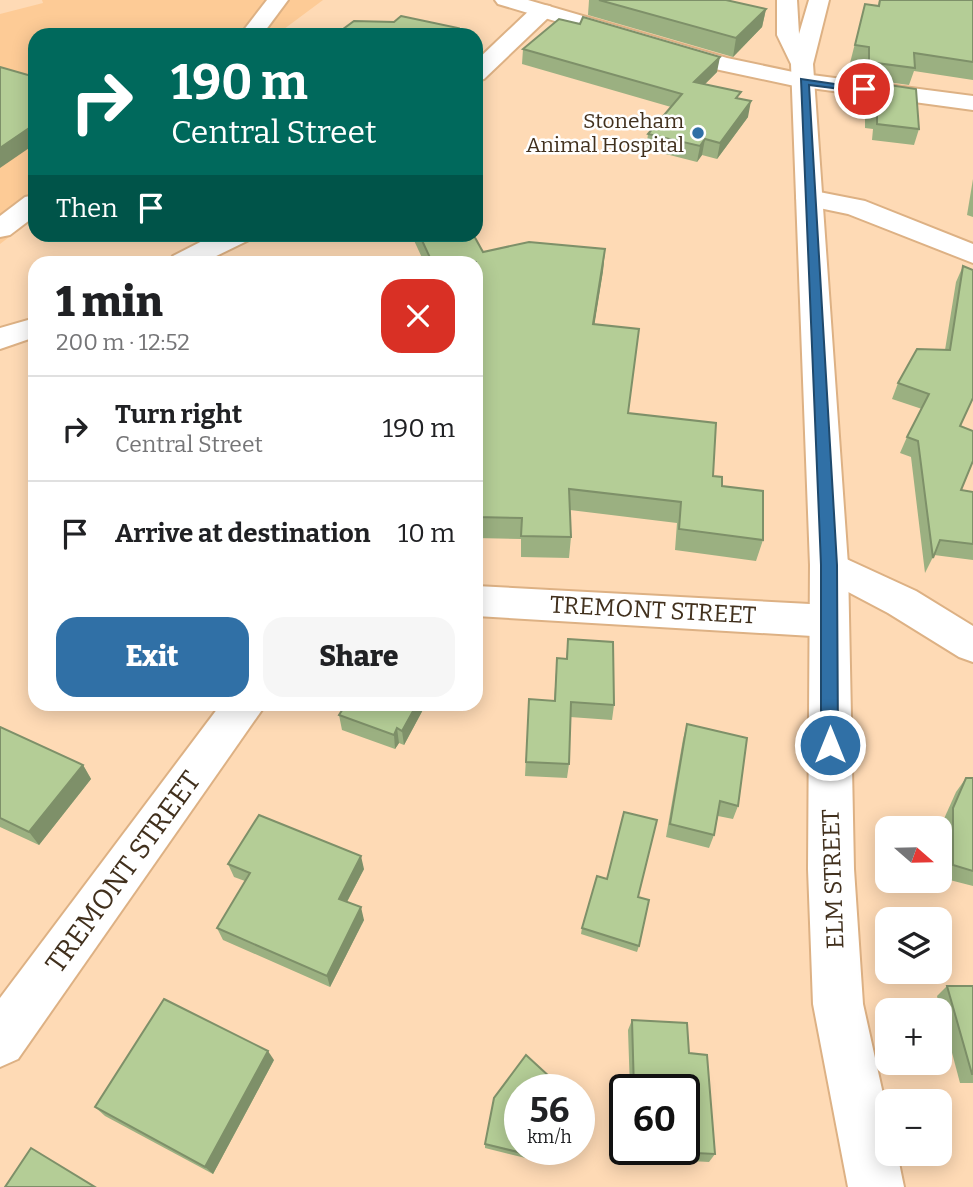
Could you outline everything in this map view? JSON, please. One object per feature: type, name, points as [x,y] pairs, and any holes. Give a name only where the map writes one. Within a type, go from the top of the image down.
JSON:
[{"type":"street","points":[[256,28],[278,0]]},
{"type":"street","points":[[505,0],[723,64],[803,73],[973,103]]},
{"type":"street","name":"ELM STREET","points":[[787,0],[788,35],[803,73]]},
{"type":"street","name":"ELM STREET","points":[[818,0],[803,73],[829,565],[831,869],[838,1004],[876,1187]]},
{"type":"street","points":[[483,67],[542,11]]},
{"type":"street","points":[[809,198],[855,207],[973,254]]},
{"type":"street","points":[[0,229],[28,208]]},
{"type":"street","points":[[195,256],[223,242]]},
{"type":"street","points":[[0,339],[28,329]]},
{"type":"street","points":[[829,565],[902,602],[973,646]]},
{"type":"street","name":"TREMONT STREET","points":[[483,601],[829,621]]},
{"type":"street","name":"TREMONT STREET","points":[[0,1041],[240,711]]},
{"type":"shaded area","points":[[42,0],[323,0],[285,28],[28,28],[28,222],[0,244],[0,14],[43,3]]},
{"type":"building","points":[[599,0],[726,0],[766,9],[736,38]]},
{"type":"building","points":[[880,0],[973,0],[973,62],[914,53],[915,68],[869,62],[869,47],[855,45],[865,4],[879,6]]},
{"type":"building","points":[[401,16],[458,28],[344,28],[354,21],[394,22]]},
{"type":"building","points":[[583,17],[720,57],[694,82],[741,92],[736,98],[751,101],[720,143],[705,139],[700,146],[648,134],[682,94],[523,49],[559,19],[580,24]]},
{"type":"building","points":[[0,67],[28,75],[28,129],[0,148]]},
{"type":"building","points":[[869,82],[916,89],[919,129],[877,124],[877,114],[869,113]]},
{"type":"building","points":[[423,242],[477,242],[483,252],[529,242],[605,249],[593,324],[639,329],[628,413],[716,423],[713,476],[722,477],[722,486],[763,491],[763,540],[679,529],[681,502],[569,489],[571,537],[521,536],[522,518],[483,517],[483,256],[429,256]]},
{"type":"building","points":[[963,266],[973,270],[973,398],[960,426],[973,431],[973,461],[961,490],[973,492],[973,544],[940,540],[933,558],[918,441],[907,437],[929,394],[898,383],[917,349],[950,350]]},
{"type":"building","points":[[568,639],[613,642],[614,705],[571,702],[569,764],[526,762],[529,699],[555,701],[557,658],[567,659]]},
{"type":"building","points":[[342,711],[413,711],[402,731],[397,728],[394,735],[339,715]]},
{"type":"building","points":[[687,724],[747,738],[738,806],[720,801],[714,835],[670,824]]},
{"type":"building","points":[[0,727],[83,765],[29,832],[0,818]]},
{"type":"building","points":[[966,778],[973,778],[973,871],[953,865],[953,808]]},
{"type":"building","points":[[624,812],[657,820],[638,897],[649,900],[639,946],[582,928],[597,876],[607,879]]},
{"type":"building","points":[[259,815],[361,856],[339,899],[361,907],[327,976],[217,928],[250,873],[228,864]]},
{"type":"building","points":[[947,986],[973,986],[973,1074],[952,998]]},
{"type":"building","points":[[164,999],[268,1051],[205,1167],[95,1107]]},
{"type":"building","points":[[632,1020],[687,1023],[689,1053],[707,1055],[715,1154],[700,1153],[700,1074],[634,1074]]},
{"type":"building","points":[[526,1055],[547,1074],[512,1074]]},
{"type":"building","points":[[504,1085],[504,1149],[485,1144],[494,1098]]},
{"type":"building","points":[[31,1148],[95,1187],[5,1187]]},
{"type":"place","name":"Stoneham Animal Hospital","points":[[698,133]]},
{"type":"route","points":[[830,745],[829,565],[804,81],[864,89]]}]
